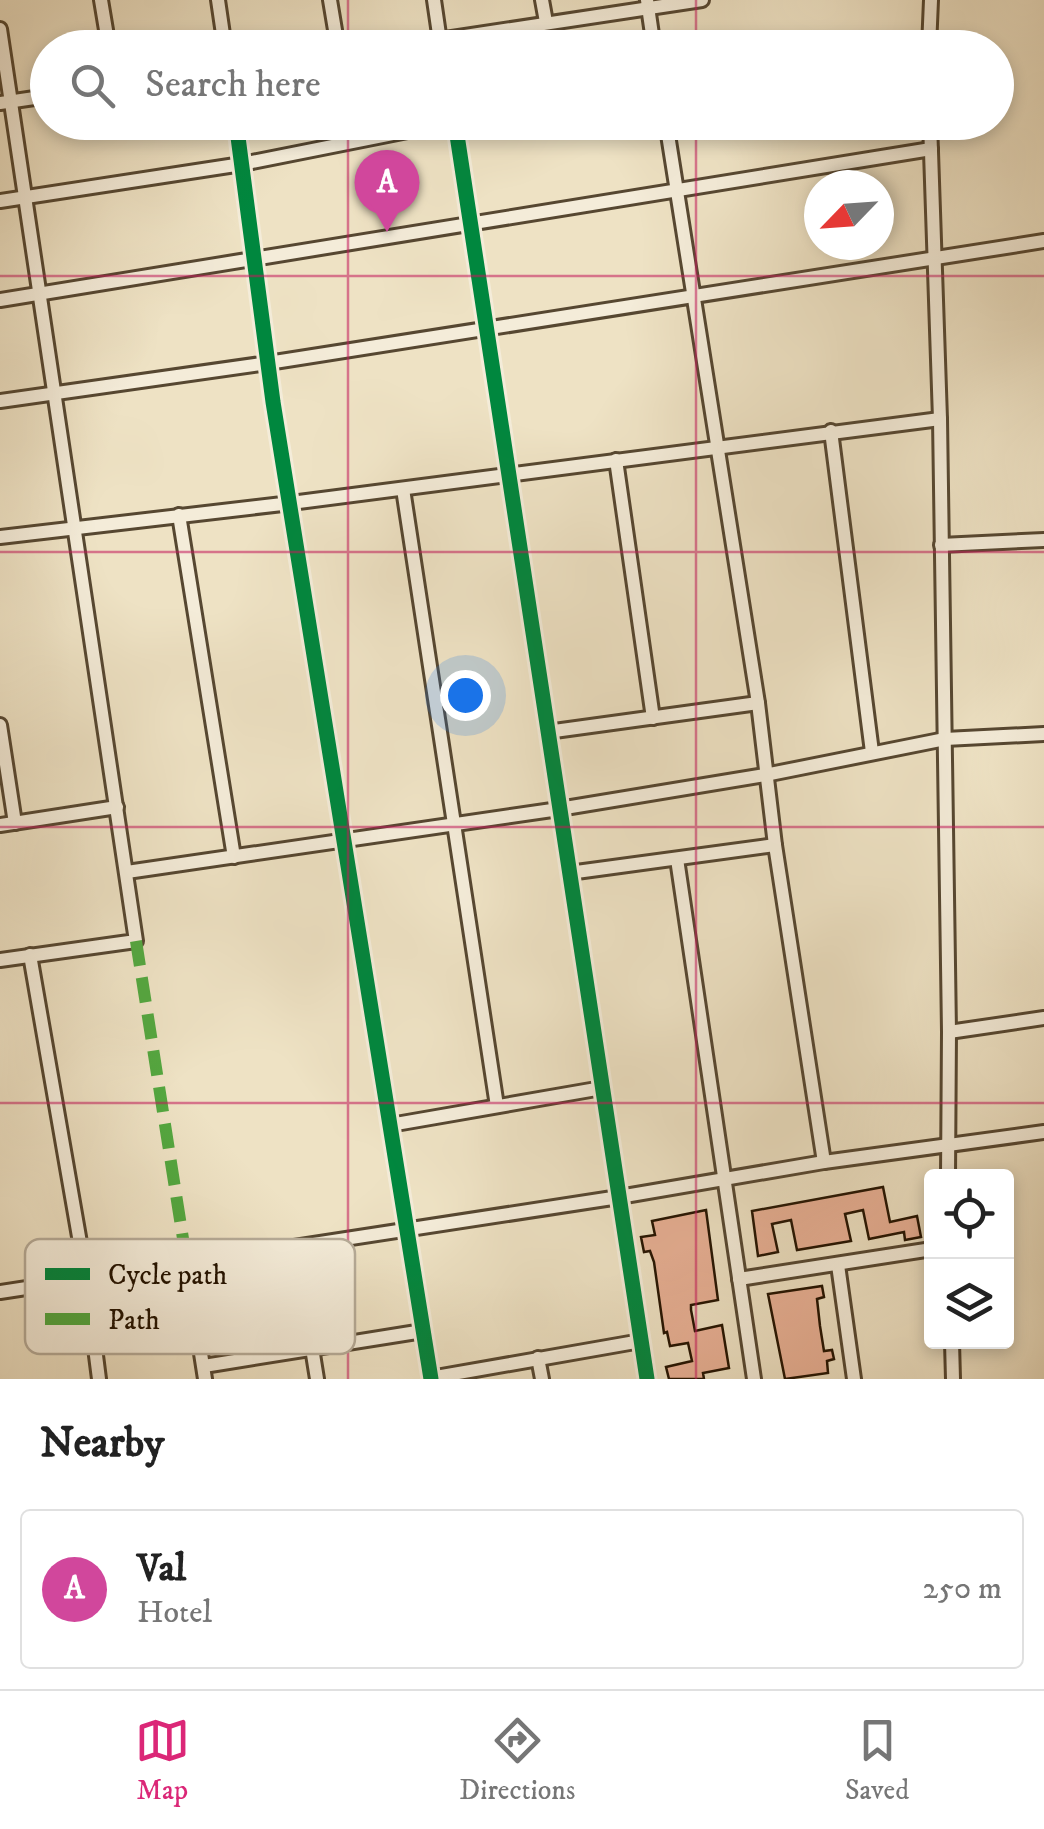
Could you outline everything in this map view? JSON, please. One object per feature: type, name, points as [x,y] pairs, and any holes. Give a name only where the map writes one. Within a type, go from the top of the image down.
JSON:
[{"type":"street","points":[[102,0],[106,30]]},
{"type":"street","points":[[218,0],[222,30]]},
{"type":"street","points":[[330,0],[335,30]]},
{"type":"street","points":[[434,0],[438,30]]},
{"type":"street","points":[[542,0],[546,22]]},
{"type":"street","points":[[506,30],[648,4],[702,0]]},
{"type":"street","points":[[930,30],[931,0]]},
{"type":"street","points":[[648,4],[652,30]]},
{"type":"street","points":[[0,29],[6,103],[27,198],[52,392],[136,941],[0,960]]},
{"type":"street","points":[[239,140],[268,364],[430,1379],[640,1341]]},
{"type":"street","points":[[0,202],[372,140]]},
{"type":"street","points":[[457,140],[647,1379]]},
{"type":"street","points":[[669,140],[758,703],[765,775],[824,1162]]},
{"type":"street","points":[[931,140],[940,419],[948,1169]]},
{"type":"street","points":[[0,300],[931,148]]},
{"type":"street","points":[[0,401],[268,364],[1044,241]]},
{"type":"street","points":[[0,537],[291,504],[940,419]]},
{"type":"street","points":[[831,432],[872,752]]},
{"type":"street","points":[[616,460],[653,718]]},
{"type":"street","points":[[403,489],[497,1106]]},
{"type":"street","points":[[179,515],[234,856]]},
{"type":"street","points":[[941,544],[1044,540]]},
{"type":"street","points":[[547,732],[758,703]]},
{"type":"street","points":[[0,725],[7,824],[117,808]]},
{"type":"street","points":[[127,872],[559,809],[945,740],[1044,734]]},
{"type":"street","points":[[569,873],[775,844]]},
{"type":"street","points":[[677,858],[754,1379]]},
{"type":"street","points":[[30,956],[79,1239]]},
{"type":"street","points":[[949,1032],[1044,1018]]},
{"type":"street","points":[[390,1125],[602,1088]]},
{"type":"street","points":[[348,1239],[824,1162],[1044,1132]]},
{"type":"street","points":[[738,1279],[924,1250]]},
{"type":"street","points":[[838,1265],[854,1379]]},
{"type":"street","points":[[0,1292],[25,1288]]},
{"type":"street","points":[[355,1341],[423,1331]]},
{"type":"street","points":[[952,1349],[953,1379]]},
{"type":"street","points":[[96,1354],[99,1379]]},
{"type":"street","points":[[205,1372],[285,1354]]},
{"type":"street","points":[[313,1354],[317,1379]]},
{"type":"street","points":[[538,1358],[542,1379]]},
{"type":"building","points":[[883,1187],[890,1222],[917,1216],[921,1237],[905,1240],[904,1232],[869,1239],[863,1210],[845,1214],[851,1241],[797,1250],[791,1220],[772,1224],[778,1252],[758,1256],[752,1211]]},
{"type":"building","points":[[706,1210],[718,1300],[691,1305],[691,1310],[695,1331],[722,1325],[729,1368],[703,1373],[704,1379],[669,1379],[666,1367],[692,1361],[688,1343],[670,1346],[667,1332],[664,1333],[654,1262],[650,1251],[644,1252],[641,1237],[655,1235],[652,1221]]},
{"type":"building","points":[[822,1286],[824,1297],[817,1299],[824,1351],[832,1350],[834,1359],[827,1361],[828,1373],[785,1379],[768,1294]]},
{"type":"marked path","points":[[136,941],[183,1239]]},
{"type":"cycle path","points":[[238,140],[273,402],[431,1379]]},
{"type":"cycle path","points":[[458,140],[647,1379]]},
{"type":"place","name":"Val","points":[[387,232]]}]
